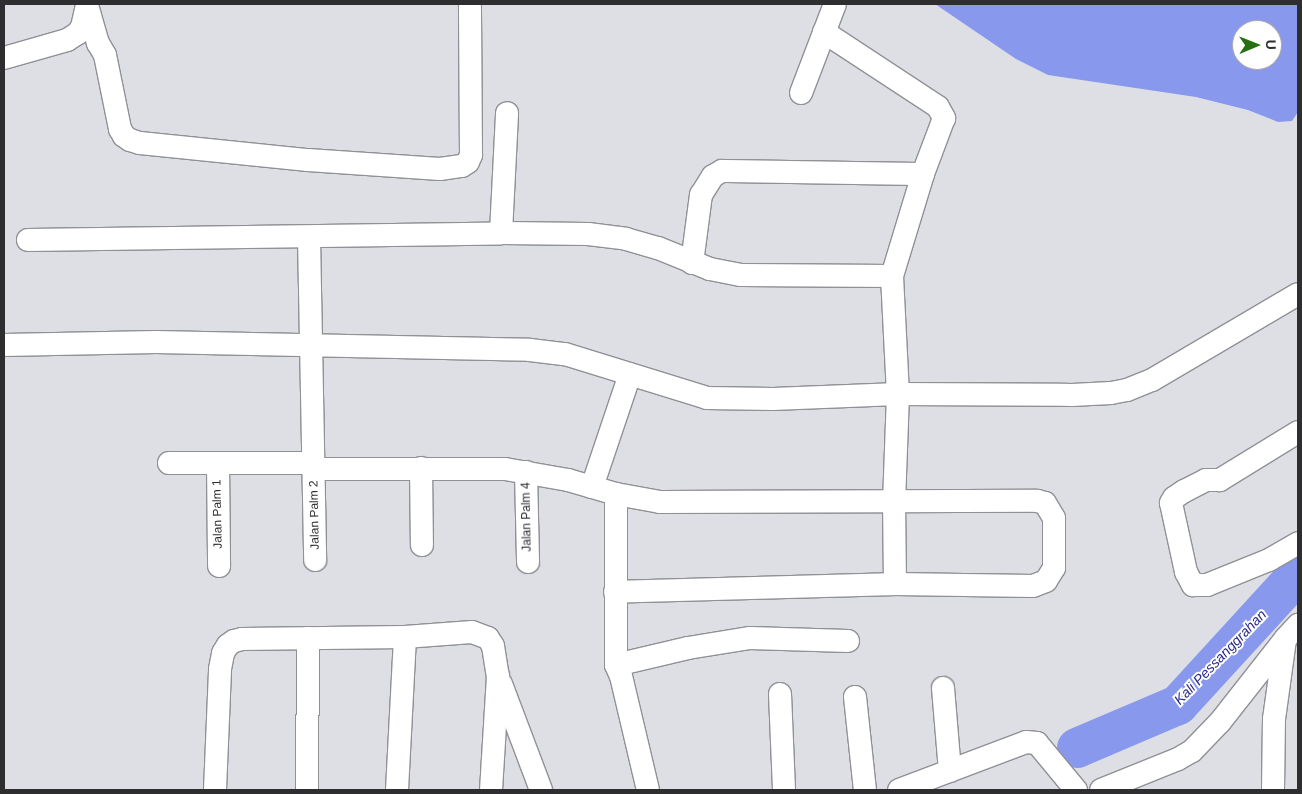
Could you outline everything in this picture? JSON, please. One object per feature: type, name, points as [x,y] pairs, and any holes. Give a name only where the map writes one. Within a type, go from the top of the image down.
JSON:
[{"type":"street","points":[[87,4],[98,43],[105,55],[120,129],[124,136],[130,140],[140,143],[308,160],[440,169],[462,166],[468,162],[471,155],[470,4]]},
{"type":"street","points":[[4,58],[67,40],[78,33],[82,27],[87,4]]},
{"type":"street","points":[[801,94],[835,4]]},
{"type":"street","points":[[824,32],[941,110],[944,118],[923,174],[892,276],[898,394],[894,501],[895,584]]},
{"type":"street","points":[[501,233],[507,113]]},
{"type":"street","points":[[692,263],[701,195],[713,176],[722,171],[923,174]]},
{"type":"street","points":[[28,240],[309,238],[501,233],[588,234],[626,239],[658,248],[710,269],[741,275],[892,276]]},
{"type":"street","name":"Jalan Palm 2","points":[[309,238],[315,560]]},
{"type":"street","points":[[4,345],[156,342],[530,350],[565,354],[707,398],[773,399],[898,394],[1072,394],[1127,390],[1152,380],[1298,294]]},
{"type":"street","points":[[592,487],[630,374]]},
{"type":"street","points":[[1298,432],[1220,480],[1206,480],[1184,491],[1174,498],[1171,503],[1186,572],[1193,585],[1207,585],[1268,560],[1298,543]]},
{"type":"street","points":[[169,463],[505,469],[660,502],[1037,501],[1045,503],[1054,518],[1054,568],[1046,581],[1040,584],[895,584],[615,592]]},
{"type":"street","name":"Jalan Palm 1","points":[[218,463],[219,566]]},
{"type":"street","points":[[421,468],[422,545]]},
{"type":"street","name":"Jalan Palm 4","points":[[526,472],[528,562]]},
{"type":"street","points":[[616,494],[616,665],[621,676],[648,790]]},
{"type":"street","points":[[214,790],[220,669],[223,653],[228,645],[242,638],[405,637],[472,632],[488,638],[493,646],[498,676],[541,790]]},
{"type":"street","points":[[1102,790],[1178,759],[1192,751],[1220,722],[1292,632]]},
{"type":"street","points":[[1273,790],[1274,719],[1292,632]]},
{"type":"street","points":[[397,790],[405,637]]},
{"type":"street","points":[[307,790],[308,638]]},
{"type":"street","points":[[616,665],[688,648],[750,638],[848,641]]},
{"type":"street","points":[[490,790],[498,676]]},
{"type":"street","points":[[944,688],[950,771]]},
{"type":"street","points":[[780,694],[784,790]]},
{"type":"street","points":[[855,697],[865,790]]},
{"type":"street","points":[[899,790],[1026,742],[1037,743],[1074,788]]},
{"type":"water","points":[[935,4],[1298,4],[1298,112],[1292,121],[1278,122],[1248,110],[1196,97],[1048,75],[1016,59]]},
{"type":"waterway","name":"Kali Pessanggrahan","points":[[1077,748],[1178,705],[1298,574]]}]
